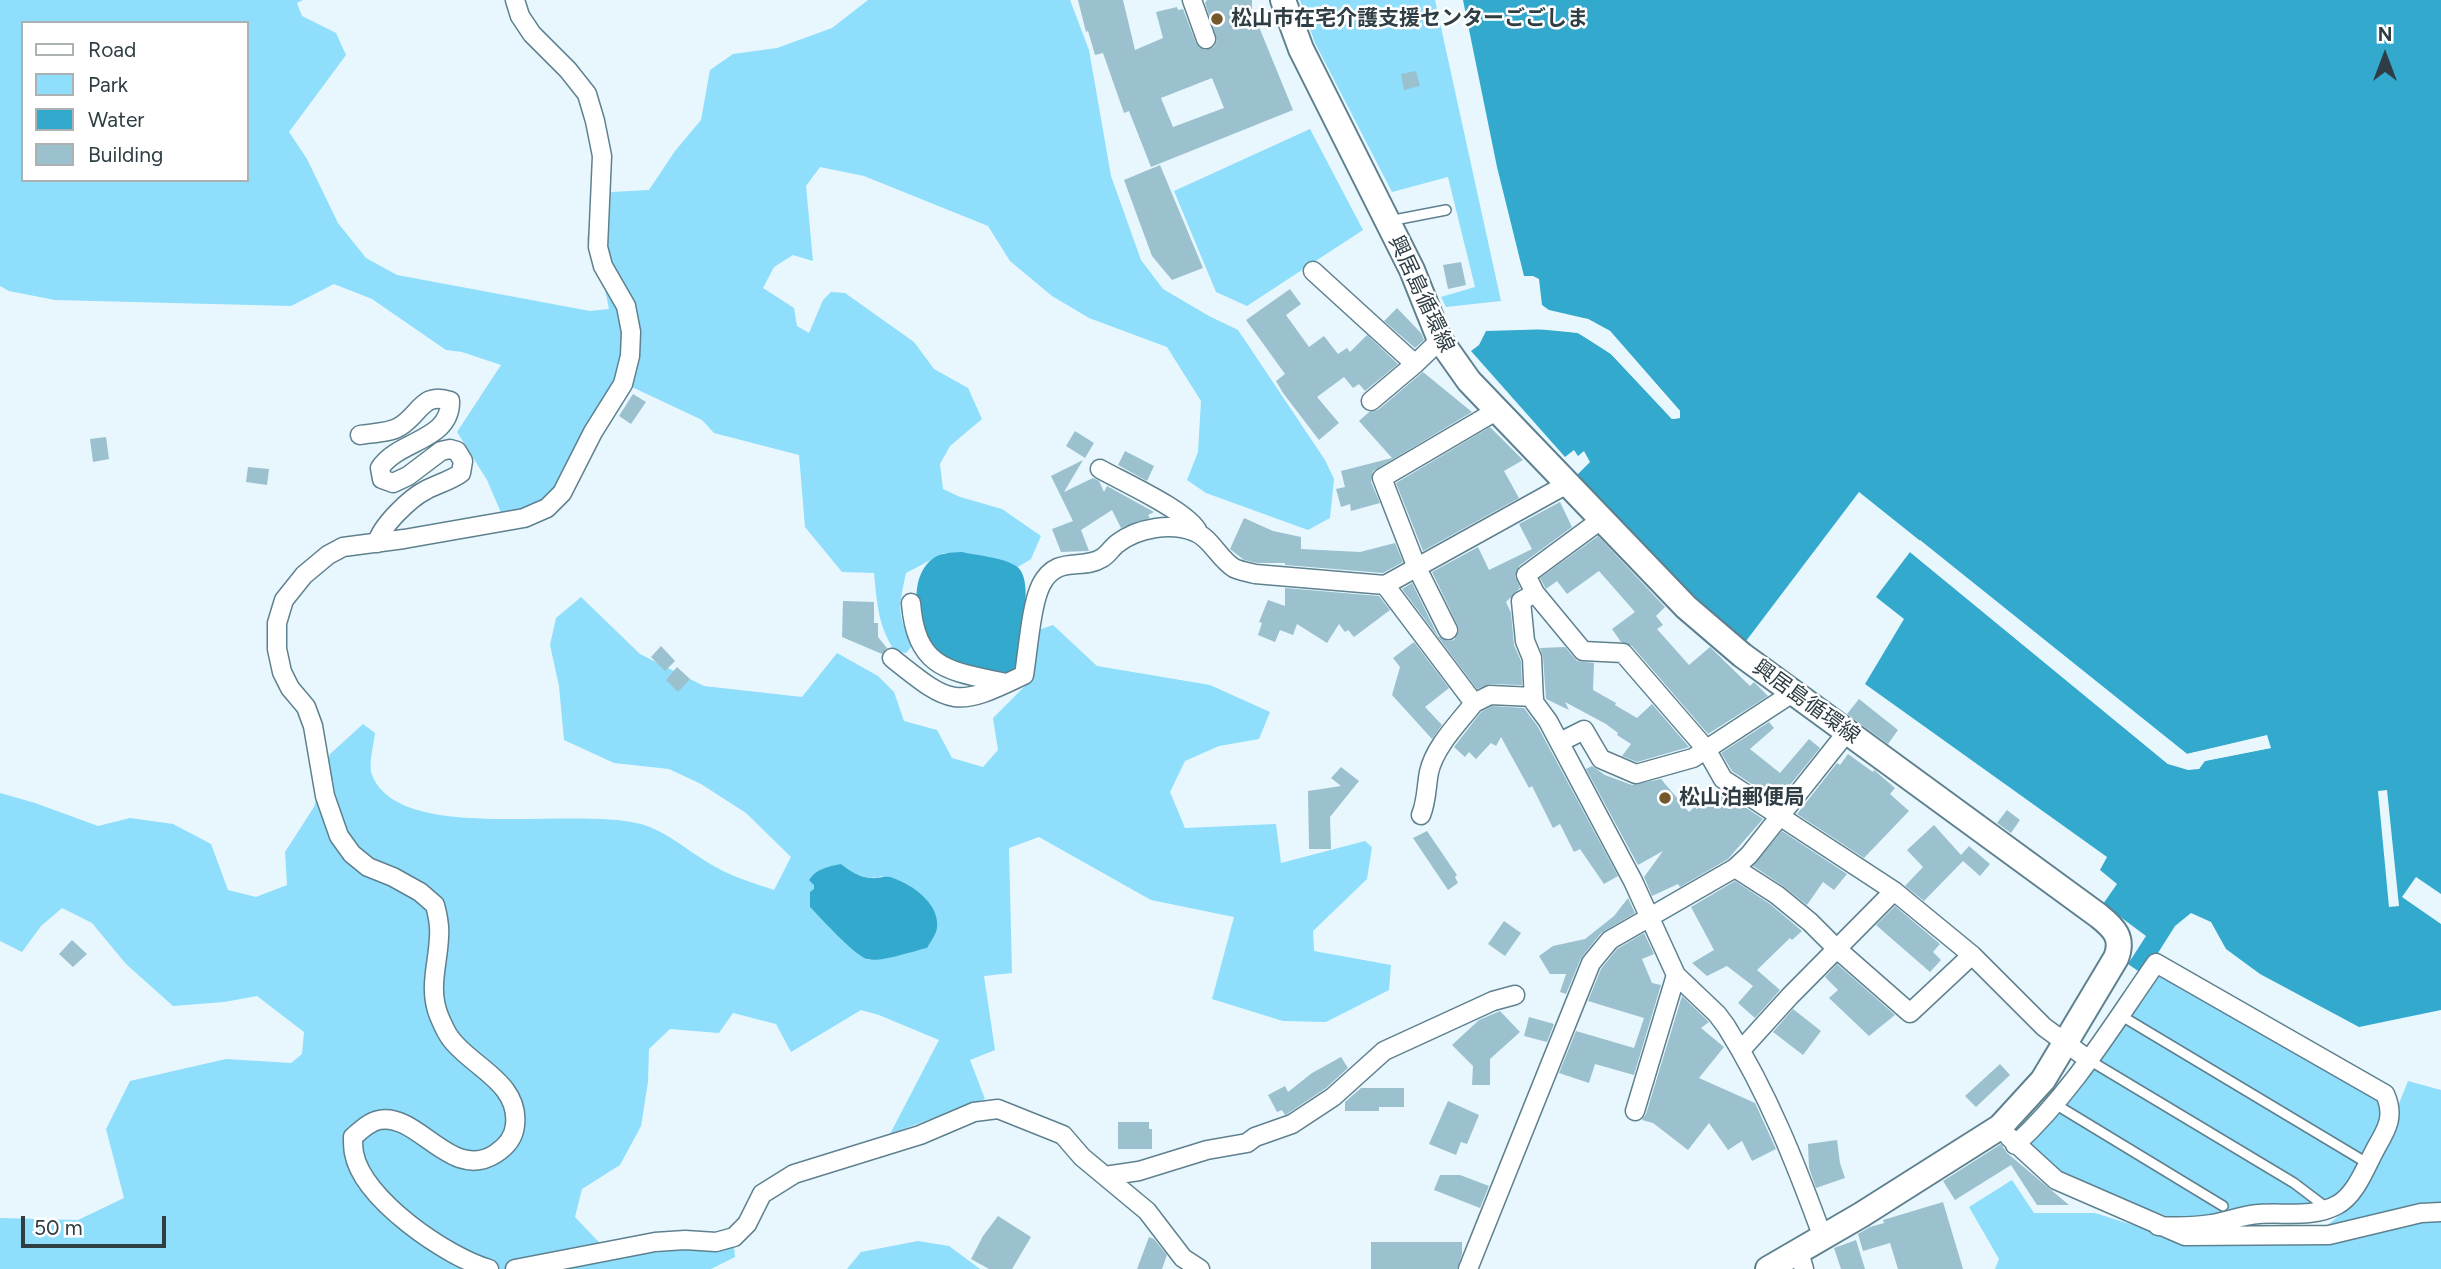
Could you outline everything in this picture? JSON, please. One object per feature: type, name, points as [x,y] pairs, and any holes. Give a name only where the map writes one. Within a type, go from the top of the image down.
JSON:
[{"type":"main road","name":"興居島循環線","points":[[1283,0],[1301,49],[1412,270],[1440,341],[1452,360],[1496,411],[1569,483],[1686,607],[1742,655],[2113,927],[2118,937],[2120,947],[2078,1053],[2043,1080],[2008,1136],[1823,1238],[1801,1260],[1768,1269]]},
{"type":"street","points":[[489,1269],[470,1264],[435,1244],[401,1217],[368,1183],[354,1155],[353,1137],[380,1119],[399,1121],[450,1155],[474,1160],[493,1156],[509,1143],[515,1129],[516,1112],[509,1096],[496,1080],[451,1040],[439,1016],[432,990],[439,939],[435,905],[420,891],[368,867],[352,854],[340,836],[325,796],[313,726],[306,707],[290,688],[282,672],[277,649],[277,623],[284,600],[304,575],[328,555],[343,547],[524,518],[547,508],[562,493],[593,432],[623,384],[630,356],[631,332],[626,306],[603,266],[598,247],[602,156],[596,121],[587,93],[532,34],[520,16],[514,0]]},
{"type":"street","points":[[1192,0],[1206,39]]},
{"type":"street","points":[[1314,271],[1415,364]]},
{"type":"street","points":[[1371,401],[1440,341]]},
{"type":"street","points":[[360,435],[397,429],[413,417],[428,400],[439,397],[450,401],[450,414],[442,426],[386,458],[380,468],[382,479],[393,483],[401,480],[441,451],[450,449],[457,451],[463,461],[461,473],[424,490],[402,509],[379,536],[377,543]]},
{"type":"street","points":[[1448,630],[1417,568],[1382,478],[1496,411]]},
{"type":"street","points":[[1100,469],[1172,508],[1195,525],[1198,532],[1235,568],[1255,574],[1385,585],[1569,483]]},
{"type":"street","points":[[1602,519],[1526,575],[1535,593],[1584,651],[1623,653],[1706,749],[1723,779],[1894,891],[1972,955],[2044,1027],[2078,1053]]},
{"type":"street","points":[[892,658],[934,691],[960,698],[977,696],[1024,674],[1037,599],[1041,585],[1051,571],[1101,559],[1117,544],[1135,533],[1160,528],[1181,528],[1198,532]]},
{"type":"street","points":[[1385,585],[1474,703]]},
{"type":"street","points":[[1535,593],[1521,601],[1525,641],[1532,658],[1534,697],[1650,917],[1676,975],[1717,1014],[1741,1050],[1773,1109],[1823,1238]]},
{"type":"street","points":[[911,603],[913,623],[922,646],[936,663],[959,673],[1006,683]]},
{"type":"street","points":[[1560,742],[1584,730],[1601,759],[1636,774],[1693,758],[1794,692]]},
{"type":"street","points":[[1421,816],[1427,800],[1432,766],[1446,739],[1474,703],[1490,695],[1534,697]]},
{"type":"street","points":[[1468,1269],[1570,1022],[1591,963],[1610,940],[1735,868],[1749,855],[1847,732]]},
{"type":"street","points":[[1735,868],[1777,895],[1810,922],[1910,1013],[1972,955]]},
{"type":"street","points":[[1741,1050],[1790,996],[1894,891]]},
{"type":"street","points":[[2158,1226],[2192,1227],[2256,1214],[2309,1213],[2328,1209],[2344,1200],[2387,1128],[2391,1115],[2385,1094],[2156,963],[2120,1015],[2078,1053],[2055,1104],[2008,1136],[2056,1180],[2158,1226],[2185,1236],[2329,1235],[2421,1213],[2441,1212]]},
{"type":"street","points":[[1635,1111],[1676,975]]},
{"type":"street","points":[[1105,1176],[1139,1171],[1207,1150],[1247,1143],[1255,1137],[1292,1124],[1341,1090],[1384,1051],[1493,1001],[1516,995]]},
{"type":"street","points":[[515,1269],[655,1242],[716,1242],[734,1237],[747,1224],[762,1194],[794,1174],[920,1135],[974,1112],[998,1109],[1063,1135],[1083,1157],[1147,1211],[1183,1258],[1200,1269]]},
{"type":"lane","points":[[1387,222],[1446,210]]},
{"type":"lane","points":[[2120,1015],[2367,1163]]},
{"type":"lane","points":[[2078,1053],[2294,1183],[2328,1209]]},
{"type":"lane","points":[[2055,1104],[2223,1206]]},
{"type":"green space","points":[[0,0],[303,0],[297,3],[302,16],[336,33],[346,55],[289,132],[307,159],[338,223],[366,258],[397,275],[590,311],[609,309],[605,289],[596,271],[587,240],[593,193],[649,190],[675,151],[701,120],[710,70],[733,54],[777,48],[832,28],[868,0],[1070,0],[1089,50],[1111,176],[1141,260],[1163,289],[1238,330],[1325,460],[1334,479],[1330,518],[1308,530],[1206,493],[1187,480],[1198,452],[1201,401],[1167,347],[1089,318],[1052,296],[1010,261],[988,226],[864,176],[820,167],[806,186],[813,261],[793,255],[774,267],[763,288],[794,308],[797,326],[809,333],[823,300],[831,292],[845,293],[914,342],[934,369],[968,388],[982,419],[950,446],[940,464],[943,489],[960,497],[1002,509],[1041,536],[1031,559],[1018,567],[944,553],[906,573],[900,610],[913,645],[906,653],[895,651],[885,633],[879,614],[874,573],[842,572],[805,527],[799,455],[714,433],[702,420],[632,387],[595,443],[563,507],[543,518],[508,529],[487,480],[457,432],[501,365],[462,352],[446,350],[372,299],[334,284],[291,306],[55,300],[9,291],[0,286]]},
{"type":"green space","points":[[1300,0],[1435,0],[1501,301],[1446,307],[1441,297],[1475,287],[1448,177],[1392,192],[1315,43]]},
{"type":"green space","points":[[1310,129],[1363,230],[1247,306],[1216,292],[1174,191]]},
{"type":"green space","points":[[581,597],[640,654],[704,686],[802,697],[837,653],[878,676],[894,692],[904,721],[937,730],[952,758],[983,767],[998,750],[993,718],[1026,685],[1036,631],[1053,625],[1097,666],[1210,685],[1270,712],[1259,739],[1219,746],[1185,761],[1170,792],[1185,828],[1276,824],[1281,863],[1365,841],[1372,847],[1367,879],[1313,931],[1314,951],[1391,965],[1389,990],[1326,1022],[1283,1021],[1212,999],[1234,917],[1151,900],[1039,837],[1009,848],[1012,973],[984,976],[995,1050],[970,1060],[985,1099],[890,1134],[939,1040],[861,1010],[791,1052],[776,1024],[733,1013],[719,1033],[670,1029],[649,1049],[648,1082],[641,1126],[620,1165],[582,1189],[575,1217],[612,1256],[734,1246],[735,1257],[711,1269],[0,1269],[0,1218],[78,1220],[124,1198],[106,1129],[130,1081],[226,1059],[291,1063],[302,1054],[304,1032],[257,996],[173,1006],[126,964],[92,923],[62,908],[41,926],[22,952],[0,941],[0,793],[98,826],[130,818],[173,824],[211,844],[228,890],[256,897],[287,885],[285,852],[314,807],[330,754],[363,724],[375,733],[372,775],[390,797],[419,810],[456,817],[584,819],[621,821],[650,827],[723,871],[774,890],[791,857],[746,813],[701,784],[669,769],[614,763],[564,740],[559,686],[550,645],[556,618]],"holes":[[[841,864],[855,874],[865,877],[882,876],[927,948],[868,960],[814,889],[814,884]]]},
{"type":"green space","points":[[2157,971],[2376,1097],[2384,1105],[2385,1117],[2345,1194],[2331,1203],[2206,1219],[2174,1219],[2060,1175],[2023,1146]]},
{"type":"green space","points":[[2408,1081],[2441,1090],[2441,1269],[1995,1269],[1999,1259],[1969,1207],[2012,1180],[2034,1213],[2095,1213],[2190,1243],[2307,1242],[2358,1200],[2395,1129],[2398,1106]]},
{"type":"green space","points":[[918,1241],[949,1246],[980,1269],[847,1269],[861,1252]]},
{"type":"water","points":[[1463,0],[2441,0],[2441,1010],[2359,1027],[2260,974],[2226,949],[2211,922],[2191,913],[2175,926],[2144,975],[2128,964],[2146,936],[2103,904],[2117,884],[2100,870],[2107,857],[1865,684],[1904,619],[1876,597],[1910,552],[2168,764],[2199,769],[2204,761],[2270,748],[2267,736],[2187,754],[1859,492],[1743,645],[1575,477],[1590,462],[1584,451],[1578,456],[1574,450],[1565,457],[1471,351],[1479,345],[1486,331],[1553,329],[1578,333],[1611,354],[1672,419],[1679,418],[1680,411],[1610,331],[1588,319],[1549,310],[1542,305],[1539,279],[1524,276],[1497,167]]},
{"type":"water","points":[[962,552],[1004,561],[1016,566],[1022,573],[1026,599],[1014,672],[996,674],[949,664],[928,642],[918,613],[918,583],[931,560],[946,553]]},
{"type":"water","points":[[841,864],[863,876],[893,878],[909,885],[924,897],[930,903],[937,919],[936,931],[927,948],[873,960],[861,956],[838,936],[810,907],[810,892],[814,885],[809,880],[819,870]]},
{"type":"pier","points":[[1564,317],[1588,319],[1610,331],[1680,411],[1680,418],[1672,419],[1611,354],[1590,340],[1578,333],[1537,329],[1536,326],[1553,326],[1579,330],[1592,337],[1613,352],[1673,415],[1676,415],[1608,334],[1587,323]]},
{"type":"pier","points":[[1920,540],[2187,754],[2267,735],[2271,748],[2205,761],[2199,769],[2188,770],[2168,764],[1910,552],[1912,550],[2170,761],[2189,766],[2197,765],[2203,758],[2266,745],[2265,740],[2185,757],[1917,543]]},
{"type":"pier","points":[[2387,790],[2399,906],[2389,907],[2378,791]]},
{"type":"pier","points":[[2416,877],[2441,894],[2441,924],[2402,897]]},
{"type":"building","points":[[1078,0],[1123,0],[1135,50],[1163,38],[1156,12],[1177,7],[1178,10],[1183,9],[1196,43],[1205,50],[1214,47],[1217,40],[1205,3],[1207,0],[1252,0],[1252,30],[1259,27],[1293,110],[1151,167],[1129,111],[1124,113],[1103,53],[1095,55],[1088,31],[1086,32]],"holes":[[[1212,78],[1224,108],[1173,127],[1161,98]]]},
{"type":"building","points":[[1416,71],[1420,86],[1404,90],[1401,74]]},
{"type":"building","points":[[1160,165],[1203,268],[1172,280],[1152,256],[1124,180]]},
{"type":"building","points":[[1461,262],[1466,285],[1448,289],[1443,265]]},
{"type":"building","points":[[1290,289],[1301,304],[1286,315],[1309,347],[1324,336],[1338,354],[1347,348],[1350,352],[1367,335],[1398,364],[1365,391],[1359,384],[1353,388],[1344,377],[1317,397],[1339,423],[1319,440],[1283,393],[1276,381],[1285,374],[1246,320]]},
{"type":"building","points":[[1397,308],[1421,333],[1424,340],[1415,348],[1384,321]]},
{"type":"building","points":[[1423,372],[1472,412],[1373,471],[1371,482],[1380,503],[1351,511],[1350,504],[1341,507],[1336,489],[1345,487],[1341,471],[1392,458],[1359,421],[1369,412],[1378,410]]},
{"type":"building","points":[[633,394],[646,402],[631,424],[619,416]]},
{"type":"building","points":[[1490,427],[1523,460],[1504,471],[1519,498],[1423,551],[1396,483]]},
{"type":"building","points":[[1075,431],[1094,443],[1085,458],[1066,446]]},
{"type":"building","points":[[106,437],[109,459],[93,462],[90,439]]},
{"type":"building","points":[[1125,451],[1154,466],[1147,481],[1118,465]]},
{"type":"building","points":[[1083,460],[1064,492],[1093,478],[1099,481],[1104,492],[1107,486],[1154,512],[1148,515],[1150,518],[1121,528],[1112,510],[1081,530],[1089,551],[1061,552],[1052,529],[1073,521],[1051,476]]},
{"type":"building","points":[[248,467],[269,469],[267,485],[246,482]]},
{"type":"building","points":[[1560,502],[1572,527],[1519,566],[1515,576],[1520,588],[1506,602],[1511,613],[1514,645],[1521,661],[1522,685],[1490,684],[1477,689],[1402,589],[1412,583],[1438,636],[1447,641],[1454,640],[1459,631],[1458,626],[1432,572],[1478,547],[1489,570],[1532,549],[1519,524]]},
{"type":"building","points":[[1244,518],[1273,531],[1301,537],[1301,549],[1360,552],[1395,543],[1403,562],[1383,573],[1244,560],[1230,549]]},
{"type":"building","points":[[1598,536],[1665,607],[1656,616],[1663,625],[1657,629],[1689,665],[1710,647],[1750,686],[1754,682],[1768,696],[1708,734],[1632,646],[1621,642],[1612,629],[1635,612],[1599,571],[1567,594],[1557,581],[1546,589],[1540,578]]},
{"type":"building","points":[[1285,588],[1379,596],[1390,610],[1354,637],[1348,630],[1345,632],[1339,624],[1327,643],[1297,624],[1293,635],[1280,630],[1275,642],[1258,635],[1262,623],[1259,622],[1268,600],[1285,606]]},
{"type":"building","points":[[843,601],[874,602],[874,623],[878,623],[878,637],[887,648],[882,654],[842,637]]},
{"type":"building","points":[[1414,642],[1449,688],[1425,707],[1442,725],[1432,739],[1392,695],[1400,667],[1393,658]]},
{"type":"building","points":[[661,646],[675,661],[665,671],[651,657]]},
{"type":"building","points":[[1565,647],[1577,661],[1594,663],[1593,690],[1637,718],[1652,704],[1689,747],[1637,762],[1622,756],[1631,744],[1606,724],[1565,702],[1569,710],[1546,699],[1540,648]]},
{"type":"building","points":[[677,667],[690,679],[678,692],[666,680]]},
{"type":"building","points":[[1859,699],[1898,730],[1888,744],[1847,714]]},
{"type":"building","points":[[1492,706],[1524,708],[1538,727],[1618,876],[1604,884],[1580,849],[1574,852],[1560,824],[1553,828],[1532,786],[1529,788],[1501,737],[1496,746],[1491,743],[1476,759],[1469,752],[1465,757],[1454,747],[1481,712]]},
{"type":"building","points":[[1769,722],[1774,728],[1750,749],[1780,773],[1809,739],[1820,748],[1777,801],[1732,771],[1721,753]]},
{"type":"building","points":[[1848,754],[1873,772],[1874,770],[1895,788],[1890,794],[1909,811],[1864,858],[1797,814],[1837,763],[1840,765]]},
{"type":"building","points":[[1592,766],[1605,775],[1632,785],[1661,779],[1689,812],[1710,793],[1717,800],[1724,793],[1763,819],[1728,859],[1680,887],[1678,884],[1652,896],[1644,877],[1663,851],[1638,865],[1586,769]]},
{"type":"building","points":[[1341,767],[1359,781],[1330,817],[1331,849],[1309,849],[1308,791],[1341,786],[1331,778]]},
{"type":"building","points":[[2007,810],[2020,820],[2011,833],[1997,823]]},
{"type":"building","points":[[1934,825],[1961,855],[1969,846],[1990,864],[1980,876],[1963,861],[1924,901],[1905,886],[1923,867],[1907,850]]},
{"type":"building","points":[[1427,831],[1457,875],[1455,877],[1458,883],[1448,890],[1413,838]]},
{"type":"building","points":[[1782,831],[1847,874],[1834,890],[1823,882],[1807,905],[1753,866]]},
{"type":"building","points":[[1735,881],[1770,904],[1802,931],[1792,940],[1790,938],[1757,970],[1780,990],[1755,1018],[1738,1003],[1753,986],[1727,966],[1707,976],[1692,963],[1714,950],[1691,907]]},
{"type":"building","points":[[1628,898],[1635,913],[1601,933],[1581,958],[1566,994],[1560,992],[1566,974],[1550,974],[1539,956],[1553,946],[1585,939],[1614,916]]},
{"type":"building","points":[[1895,906],[1940,944],[1933,952],[1941,960],[1930,972],[1876,925]]},
{"type":"building","points":[[1504,921],[1521,933],[1505,956],[1488,944]]},
{"type":"building","points":[[1644,933],[1654,954],[1642,959],[1652,983],[1661,985],[1634,1075],[1595,1064],[1589,1083],[1559,1073],[1576,1031],[1634,1048],[1644,1018],[1588,1001],[1601,969],[1617,949]]},
{"type":"building","points":[[72,940],[87,954],[73,967],[59,954]]},
{"type":"building","points":[[1837,964],[1895,1015],[1869,1036],[1829,998],[1838,990],[1825,977]]},
{"type":"building","points":[[1682,996],[1709,1022],[1701,1028],[1724,1047],[1699,1078],[1755,1103],[1776,1149],[1752,1161],[1742,1141],[1728,1150],[1709,1123],[1688,1150],[1653,1123],[1642,1120]]},
{"type":"building","points":[[1793,1009],[1821,1031],[1803,1055],[1773,1032]]},
{"type":"building","points":[[1500,1011],[1520,1032],[1490,1059],[1490,1085],[1472,1085],[1473,1066],[1452,1045],[1479,1020]]},
{"type":"building","points":[[1529,1017],[1554,1024],[1547,1042],[1524,1036]]},
{"type":"building","points":[[1341,1057],[1348,1068],[1326,1088],[1285,1115],[1282,1110],[1277,1112],[1268,1095],[1285,1086],[1288,1092],[1312,1073]]},
{"type":"building","points":[[2000,1064],[2010,1075],[1976,1107],[1965,1096]]},
{"type":"building","points":[[1361,1088],[1404,1088],[1404,1107],[1379,1107],[1379,1111],[1345,1111],[1345,1102]]},
{"type":"building","points":[[1448,1101],[1479,1115],[1467,1144],[1461,1142],[1456,1155],[1429,1144]]},
{"type":"building","points":[[1118,1122],[1149,1122],[1149,1129],[1152,1129],[1152,1149],[1118,1149]]},
{"type":"building","points":[[1837,1140],[1845,1178],[1816,1188],[1809,1168],[1808,1144]]},
{"type":"building","points":[[2001,1144],[2007,1153],[2069,1205],[2037,1205],[2011,1165],[1955,1200],[1943,1181]]},
{"type":"building","points":[[1440,1175],[1460,1175],[1489,1186],[1480,1208],[1434,1190]]},
{"type":"building","points":[[1943,1202],[1963,1269],[1898,1269],[1890,1243],[1863,1251],[1858,1234],[1884,1223],[1883,1220]]},
{"type":"building","points":[[998,1216],[1031,1237],[1012,1269],[989,1269],[971,1259]]},
{"type":"building","points":[[1149,1237],[1154,1239],[1167,1255],[1162,1269],[1137,1269]]},
{"type":"building","points":[[1856,1240],[1865,1269],[1841,1269],[1834,1248]]},
{"type":"building","points":[[1371,1242],[1462,1242],[1462,1254],[1457,1269],[1371,1269]]},
{"type":"place","name":"松山市在宅介護支援センターごごしま","points":[[1217,19]]},
{"type":"place","name":"松山泊郵便局","points":[[1665,798]]}]
